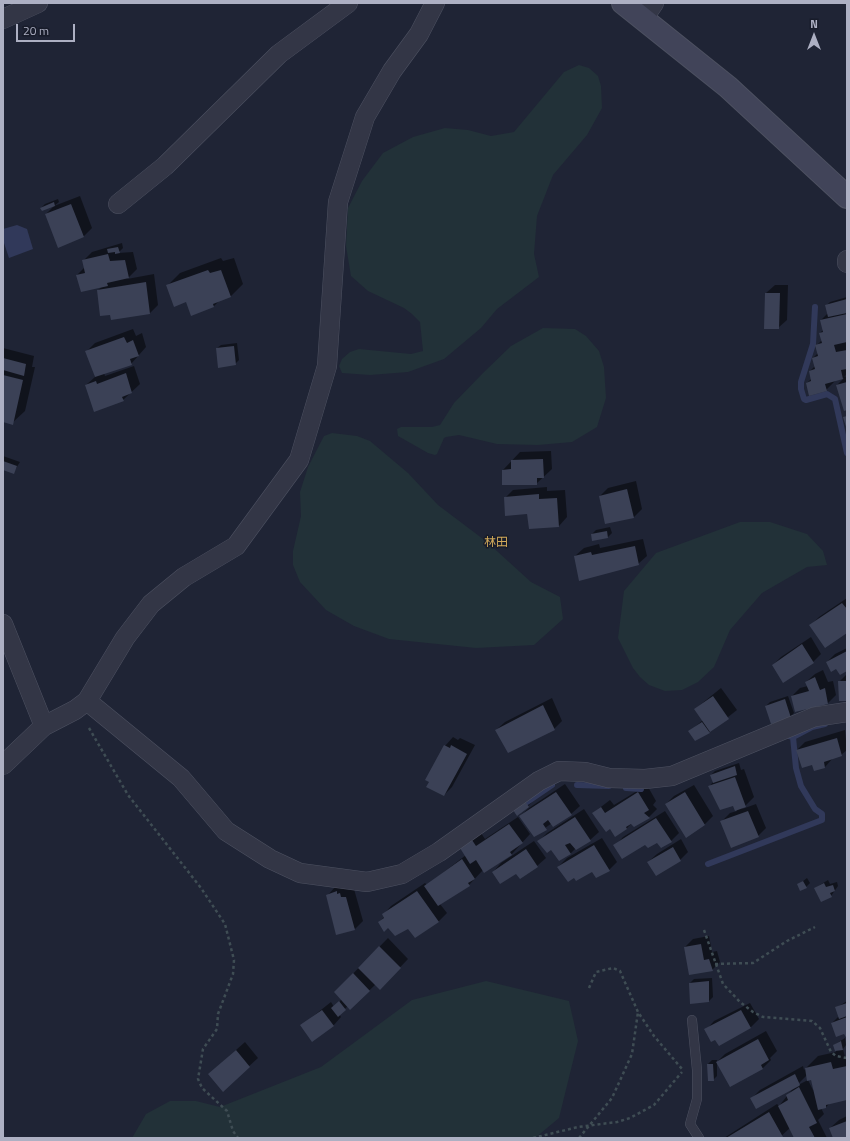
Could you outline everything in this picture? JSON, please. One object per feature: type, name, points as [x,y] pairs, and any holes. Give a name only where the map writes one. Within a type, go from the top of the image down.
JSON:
[{"type":"street","points":[[3,19],[38,3]]},
{"type":"street","points":[[118,204],[165,166],[279,54],[348,3]]},
{"type":"street","points":[[3,765],[44,726],[83,704],[125,638],[151,604],[184,577],[236,546],[300,460],[327,366],[338,202],[365,117],[392,71],[419,34],[435,3]]},
{"type":"street","points":[[623,3],[648,11],[847,198]]},
{"type":"street","points":[[3,624],[44,726]]},
{"type":"street","points":[[83,704],[180,778],[226,831],[270,859],[300,873],[367,882],[402,874],[439,852],[539,781],[559,771],[585,772],[609,778],[645,779],[672,776],[814,717],[847,712]]},
{"type":"lane","points":[[692,1020],[696,1054],[697,1099],[690,1124],[699,1138]]},
{"type":"path","points":[[83,704],[91,733],[128,795],[201,888],[225,924],[234,960],[233,974],[218,1014],[217,1029],[203,1049],[198,1078],[202,1088],[227,1111],[233,1131],[238,1138]]},
{"type":"path","points":[[715,964],[753,962],[787,941],[815,927]]},
{"type":"path","points":[[704,930],[723,984],[753,1012],[763,1017],[812,1021],[820,1028],[831,1052],[836,1056],[847,1058]]},
{"type":"path","points":[[589,988],[596,972],[613,968],[620,971],[638,1012],[654,1036],[683,1070]]},
{"type":"path","points":[[579,1138],[612,1098],[632,1054],[638,1012]]},
{"type":"path","points":[[533,1138],[590,1125],[630,1118],[654,1105],[696,1054]]},
{"type":"shaded area","points":[[579,65],[589,68],[598,76],[601,86],[602,108],[587,135],[553,175],[537,216],[534,254],[539,277],[497,309],[481,328],[444,359],[408,372],[370,375],[342,373],[339,366],[342,359],[350,352],[359,349],[411,354],[423,351],[420,322],[404,308],[368,291],[351,276],[346,246],[348,208],[362,181],[383,153],[413,137],[445,128],[468,130],[491,136],[514,132],[564,72]]},
{"type":"shaded area","points":[[543,328],[575,329],[586,336],[599,351],[604,367],[606,398],[597,427],[572,442],[538,445],[497,444],[459,435],[446,437],[435,455],[428,453],[398,436],[397,429],[401,427],[432,427],[440,425],[454,403],[511,346]]},
{"type":"shaded area","points":[[332,433],[357,436],[370,441],[408,473],[438,505],[487,542],[531,582],[560,597],[563,619],[534,645],[476,648],[389,639],[354,626],[326,610],[300,582],[293,565],[293,551],[301,516],[300,492],[308,467],[324,436]]},
{"type":"shaded area","points":[[740,522],[770,522],[807,534],[823,551],[827,565],[807,567],[762,593],[730,630],[714,667],[698,682],[682,690],[665,691],[649,685],[633,668],[618,638],[624,591],[656,553]]},
{"type":"shaded area","points":[[486,981],[569,1001],[578,1041],[559,1118],[535,1138],[132,1138],[146,1114],[170,1101],[196,1101],[220,1107],[321,1067],[412,1000]]},
{"type":"water","points":[[17,225],[27,229],[33,249],[9,258],[3,240],[3,229]]},
{"type":"building","points":[[54,202],[55,206],[42,211],[40,208]]},
{"type":"building","points":[[71,204],[84,237],[58,248],[45,214]]},
{"type":"building","points":[[118,247],[120,253],[108,253],[107,249]]},
{"type":"building","points":[[108,254],[110,261],[125,260],[129,278],[107,283],[108,286],[81,292],[76,275],[85,273],[82,260]]},
{"type":"building","points":[[208,270],[210,273],[221,270],[231,297],[213,304],[214,307],[191,316],[186,302],[174,307],[166,285]]},
{"type":"building","points":[[146,282],[150,314],[111,320],[110,315],[100,316],[97,290]]},
{"type":"building","points":[[765,293],[780,293],[779,329],[764,329]]},
{"type":"building","points":[[847,299],[847,313],[828,317],[825,305]]},
{"type":"building","points":[[847,314],[847,342],[834,345],[836,352],[847,350],[847,369],[841,370],[843,379],[825,384],[827,391],[809,396],[806,383],[811,381],[809,371],[815,369],[812,358],[818,356],[815,345],[822,343],[819,333],[823,332],[820,320]]},
{"type":"building","points":[[124,337],[127,343],[133,340],[139,356],[130,359],[132,365],[95,377],[85,351]]},
{"type":"building","points":[[234,346],[236,365],[218,368],[216,348]]},
{"type":"building","points":[[3,358],[26,364],[24,376],[3,370]]},
{"type":"building","points":[[126,373],[132,393],[122,397],[124,401],[94,412],[85,385],[96,381],[97,384]]},
{"type":"building","points":[[3,375],[23,380],[13,425],[3,422]]},
{"type":"building","points":[[847,382],[847,410],[844,411],[836,385]]},
{"type":"building","points":[[847,416],[847,430],[843,417]]},
{"type":"building","points":[[543,459],[544,478],[537,478],[537,485],[502,485],[502,470],[511,469],[511,460]]},
{"type":"building","points":[[3,461],[17,466],[14,474],[3,470]]},
{"type":"building","points":[[627,489],[634,518],[605,524],[599,496]]},
{"type":"building","points":[[539,494],[539,499],[557,498],[559,527],[529,529],[527,514],[505,516],[504,497]]},
{"type":"building","points":[[607,531],[608,538],[592,541],[591,534]]},
{"type":"building","points":[[635,546],[639,565],[579,581],[574,556],[591,552],[592,555]]},
{"type":"building","points":[[842,603],[847,609],[847,633],[825,648],[809,625]]},
{"type":"building","points":[[802,644],[814,663],[783,683],[772,665]]},
{"type":"building","points":[[847,651],[847,671],[840,675],[836,669],[831,672],[826,662]]},
{"type":"building","points":[[815,677],[820,690],[825,688],[828,704],[795,712],[791,696],[809,691],[805,682]]},
{"type":"building","points":[[838,681],[847,681],[847,701],[839,701]]},
{"type":"building","points":[[713,696],[729,719],[710,732],[694,709]]},
{"type":"building","points":[[785,699],[791,718],[771,724],[765,706]]},
{"type":"building","points":[[543,705],[555,730],[508,753],[495,730]]},
{"type":"building","points":[[702,722],[710,733],[695,741],[688,731]]},
{"type":"building","points":[[837,738],[842,756],[824,762],[825,768],[814,771],[812,765],[802,768],[796,750]]},
{"type":"building","points":[[444,745],[450,748],[451,745],[467,754],[444,796],[426,787],[429,782],[425,780]]},
{"type":"building","points":[[735,766],[737,775],[713,783],[710,775]]},
{"type":"building","points":[[735,777],[746,807],[735,811],[733,806],[720,810],[708,786]]},
{"type":"building","points":[[556,792],[572,815],[553,827],[548,820],[543,824],[547,830],[534,837],[519,816]]},
{"type":"building","points":[[638,792],[649,810],[644,813],[650,818],[634,827],[631,824],[626,827],[627,829],[615,837],[610,829],[606,832],[592,813],[601,807],[605,813]]},
{"type":"building","points":[[685,792],[705,825],[686,838],[665,804]]},
{"type":"building","points":[[525,801],[529,807],[517,816],[513,810]]},
{"type":"building","points":[[748,811],[759,837],[731,848],[720,821]]},
{"type":"building","points":[[575,817],[591,841],[576,850],[570,843],[565,845],[571,854],[559,861],[551,850],[547,853],[537,841]]},
{"type":"building","points":[[656,818],[672,842],[661,848],[657,843],[648,848],[645,845],[622,859],[613,845]]},
{"type":"building","points":[[509,824],[523,843],[510,852],[512,855],[484,873],[476,860],[470,864],[460,848],[472,840],[476,846]]},
{"type":"building","points":[[594,845],[610,871],[596,878],[592,872],[576,881],[574,878],[568,882],[557,867]]},
{"type":"building","points":[[673,847],[681,861],[656,876],[647,862]]},
{"type":"building","points":[[526,849],[538,867],[520,879],[516,874],[500,884],[492,872]]},
{"type":"building","points":[[462,859],[475,879],[468,883],[470,886],[438,906],[424,886]]},
{"type":"building","points":[[803,881],[807,888],[800,891],[797,884]]},
{"type":"building","points":[[824,883],[826,887],[833,885],[835,891],[830,893],[832,897],[821,902],[814,888]]},
{"type":"building","points":[[337,891],[337,894],[340,893],[341,897],[346,897],[355,930],[336,935],[326,895]]},
{"type":"building","points":[[417,891],[439,922],[415,938],[408,929],[395,936],[388,928],[384,932],[378,922],[384,918],[382,914]]},
{"type":"building","points":[[701,944],[704,960],[709,959],[713,971],[689,975],[684,947]]},
{"type":"building","points":[[379,946],[401,968],[380,990],[358,968]]},
{"type":"building","points":[[353,973],[370,991],[350,1010],[334,992]]},
{"type":"building","points":[[709,981],[709,1002],[690,1004],[689,983]]},
{"type":"building","points":[[339,1001],[346,1010],[338,1017],[331,1008]]},
{"type":"building","points":[[847,1003],[847,1016],[839,1019],[835,1007]]},
{"type":"building","points":[[322,1010],[334,1026],[312,1042],[300,1025]]},
{"type":"building","points":[[741,1010],[751,1028],[719,1046],[715,1040],[711,1042],[704,1029]]},
{"type":"building","points":[[847,1017],[847,1039],[844,1034],[836,1037],[831,1023]]},
{"type":"building","points":[[758,1039],[769,1060],[761,1065],[763,1069],[730,1087],[716,1062]]},
{"type":"building","points":[[841,1041],[843,1050],[835,1051],[833,1045]]},
{"type":"building","points":[[236,1050],[250,1067],[223,1092],[208,1074]]},
{"type":"building","points":[[831,1062],[833,1069],[847,1066],[847,1100],[826,1105],[826,1108],[818,1110],[811,1080],[807,1081],[805,1068]]},
{"type":"building","points":[[707,1064],[713,1064],[714,1081],[708,1081]]},
{"type":"building","points":[[795,1074],[800,1085],[799,1086],[756,1109],[750,1098]]},
{"type":"building","points":[[799,1087],[817,1123],[809,1127],[815,1138],[794,1138],[778,1106],[788,1100],[786,1095]]},
{"type":"building","points":[[769,1112],[783,1137],[726,1138]]},
{"type":"building","points":[[847,1121],[847,1138],[833,1138],[829,1128]]},
{"type":"waterway","points":[[815,307],[813,344],[801,382],[801,389],[804,399],[806,400],[827,394],[835,399],[847,453]]},
{"type":"waterway","points":[[789,736],[793,737],[812,727],[825,724]]},
{"type":"waterway","points":[[708,864],[822,820],[822,814],[815,809],[801,786],[796,768],[793,737]]},
{"type":"waterway","points":[[527,802],[552,785]]},
{"type":"waterway","points":[[577,785],[609,786]]},
{"type":"waterway","points":[[626,788],[641,789]]},
{"type":"district","name":"林田","points":[[496,543]]}]
